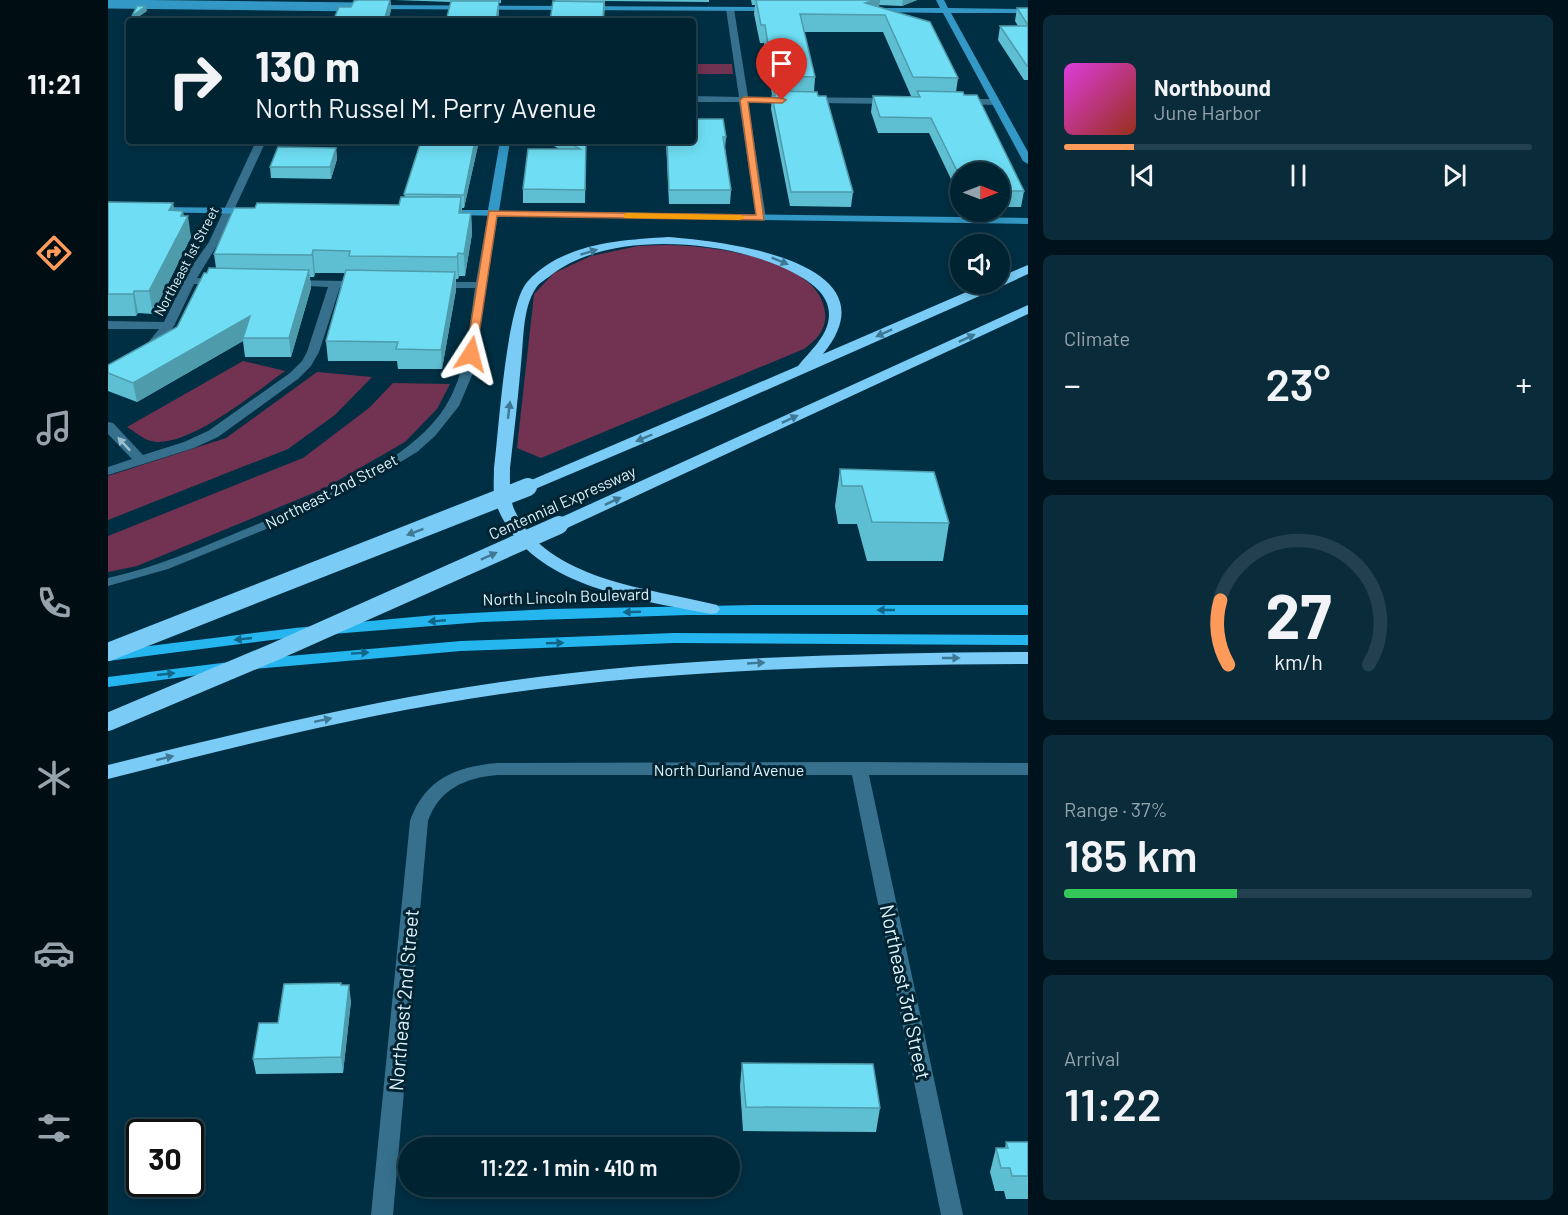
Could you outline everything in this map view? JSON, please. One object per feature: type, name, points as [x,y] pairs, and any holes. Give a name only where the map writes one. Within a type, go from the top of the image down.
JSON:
[{"type":"highway","points":[[711,609],[625,590],[565,568],[534,547],[512,522],[505,508],[502,468],[520,312],[525,295],[539,277],[558,264],[605,248],[672,241],[715,244],[756,252],[791,265],[805,273],[832,298],[836,318],[833,327],[828,338],[802,370]]},
{"type":"highway","points":[[1010,277],[1028,269]]},
{"type":"highway","name":"Centennial Expressway","points":[[108,654],[528,487],[973,294]]},
{"type":"highway","name":"Centennial Expressway","points":[[108,722],[274,652],[560,525],[1028,309]]},
{"type":"highway","points":[[108,772],[266,732],[406,703],[500,688],[697,666],[904,658],[1028,658]]},
{"type":"main road","name":"North Lincoln Boulevard","points":[[108,654],[230,640],[481,617],[711,609],[1028,610]]},
{"type":"main road","points":[[108,681],[340,655],[461,646],[682,638],[1028,640]]},
{"type":"street","points":[[108,12],[117,0]]},
{"type":"street","points":[[940,0],[1028,161]]},
{"type":"street","points":[[108,4],[360,7],[730,4],[781,9]]},
{"type":"street","points":[[730,4],[761,218]]},
{"type":"street","points":[[862,10],[1028,11]]},
{"type":"street","points":[[696,99],[903,101]]},
{"type":"street","points":[[949,102],[996,102]]},
{"type":"street","name":"Northeast 1st Street","points":[[139,355],[155,343],[168,326],[190,281],[230,211],[260,144]]},
{"type":"street","name":"Northeast 2nd Street","points":[[108,582],[162,567],[274,522],[367,476],[412,448],[444,418],[462,388],[471,354],[504,144]]},
{"type":"street","points":[[141,210],[266,211]]},
{"type":"street","points":[[433,213],[1028,221]]},
{"type":"street","points":[[190,281],[233,282]]},
{"type":"street","points":[[277,283],[358,284]]},
{"type":"street","points":[[108,471],[189,446],[213,434],[294,376],[307,363],[313,352],[335,284]]},
{"type":"street","points":[[426,285],[482,285]]},
{"type":"street","points":[[108,325],[168,326]]},
{"type":"street","points":[[108,426],[141,461]]},
{"type":"street","name":"Northeast 3rd Street","points":[[859,768],[952,1215]]},
{"type":"street","name":"North Durland Avenue","points":[[435,790],[461,776],[497,769],[1028,769]]},
{"type":"street","name":"Northeast 2nd Street","points":[[382,1215],[419,821],[422,811],[435,790]]},
{"type":"shaded area","points":[[696,64],[732,64],[733,74],[696,74]]},
{"type":"shaded area","points":[[665,245],[730,251],[780,265],[800,276],[816,290],[824,307],[825,320],[822,331],[804,349],[541,458],[517,448],[534,294],[554,273],[591,256],[638,246]]},
{"type":"shaded area","points":[[243,361],[285,371],[221,417],[183,437],[166,441],[151,441],[127,427]]},
{"type":"shaded area","points":[[317,372],[372,377],[335,415],[288,449],[108,520],[108,476],[226,438]]},
{"type":"shaded area","points":[[393,383],[450,384],[437,409],[405,442],[323,489],[137,566],[108,572],[108,536],[303,458],[369,408]]},
{"type":"building","points":[[390,0],[385,18],[334,18],[339,7],[351,7],[354,1]]},
{"type":"building","points":[[756,0],[874,0],[865,3],[930,22],[958,78],[913,77],[885,15],[800,14],[815,77],[773,76],[765,25],[761,25]]},
{"type":"building","points":[[451,1],[499,1],[496,18],[447,18]]},
{"type":"building","points":[[553,1],[604,2],[603,18],[550,18]]},
{"type":"building","points":[[137,6],[146,6],[132,16]]},
{"type":"building","points":[[1017,8],[1028,8],[1028,25]]},
{"type":"building","points":[[1000,26],[1028,26],[1028,66],[1027,66]]},
{"type":"building","points":[[774,91],[817,92],[818,96],[826,96],[853,192],[791,192],[772,96],[775,96]]},
{"type":"building","points":[[917,91],[963,92],[964,95],[977,95],[1010,162],[953,162],[931,118],[880,117],[873,96],[920,97]]},
{"type":"building","points":[[696,119],[723,119],[726,137],[723,137],[731,190],[669,190],[667,144],[696,144]]},
{"type":"building","points":[[420,144],[474,144],[464,195],[404,194]]},
{"type":"building","points":[[572,144],[586,144],[585,190],[523,189],[528,149],[580,149]]},
{"type":"building","points":[[278,147],[336,148],[330,167],[270,167]]},
{"type":"building","points":[[1010,162],[1024,191],[1010,191]]},
{"type":"building","points":[[401,197],[461,197],[459,213],[471,213],[464,254],[458,253],[457,257],[349,256],[350,251],[313,250],[312,255],[214,254],[234,208],[255,208],[257,203],[399,205]]},
{"type":"building","points":[[108,202],[173,203],[169,210],[183,211],[181,216],[188,216],[149,291],[134,291],[133,294],[108,294]]},
{"type":"building","points":[[209,268],[309,270],[289,338],[243,338],[250,316],[133,383],[108,373],[108,365],[177,327],[204,273],[207,273]]},
{"type":"building","points":[[346,270],[455,272],[441,350],[396,349],[398,342],[326,341]]},
{"type":"building","points":[[840,469],[934,472],[949,523],[872,522],[862,486],[842,486]]},
{"type":"building","points":[[341,983],[341,985],[349,985],[341,1057],[253,1059],[259,1023],[278,1023],[284,984]]},
{"type":"building","points":[[742,1063],[873,1064],[880,1108],[746,1107]]},
{"type":"building","points":[[1006,1142],[1028,1142],[1028,1176],[1012,1176],[1010,1168],[1001,1168],[996,1148],[1008,1148]]},
{"type":"slow traffic","points":[[627,216],[740,217]]},
{"type":"route","points":[[471,354],[493,213],[761,218],[744,100],[782,100]]}]
